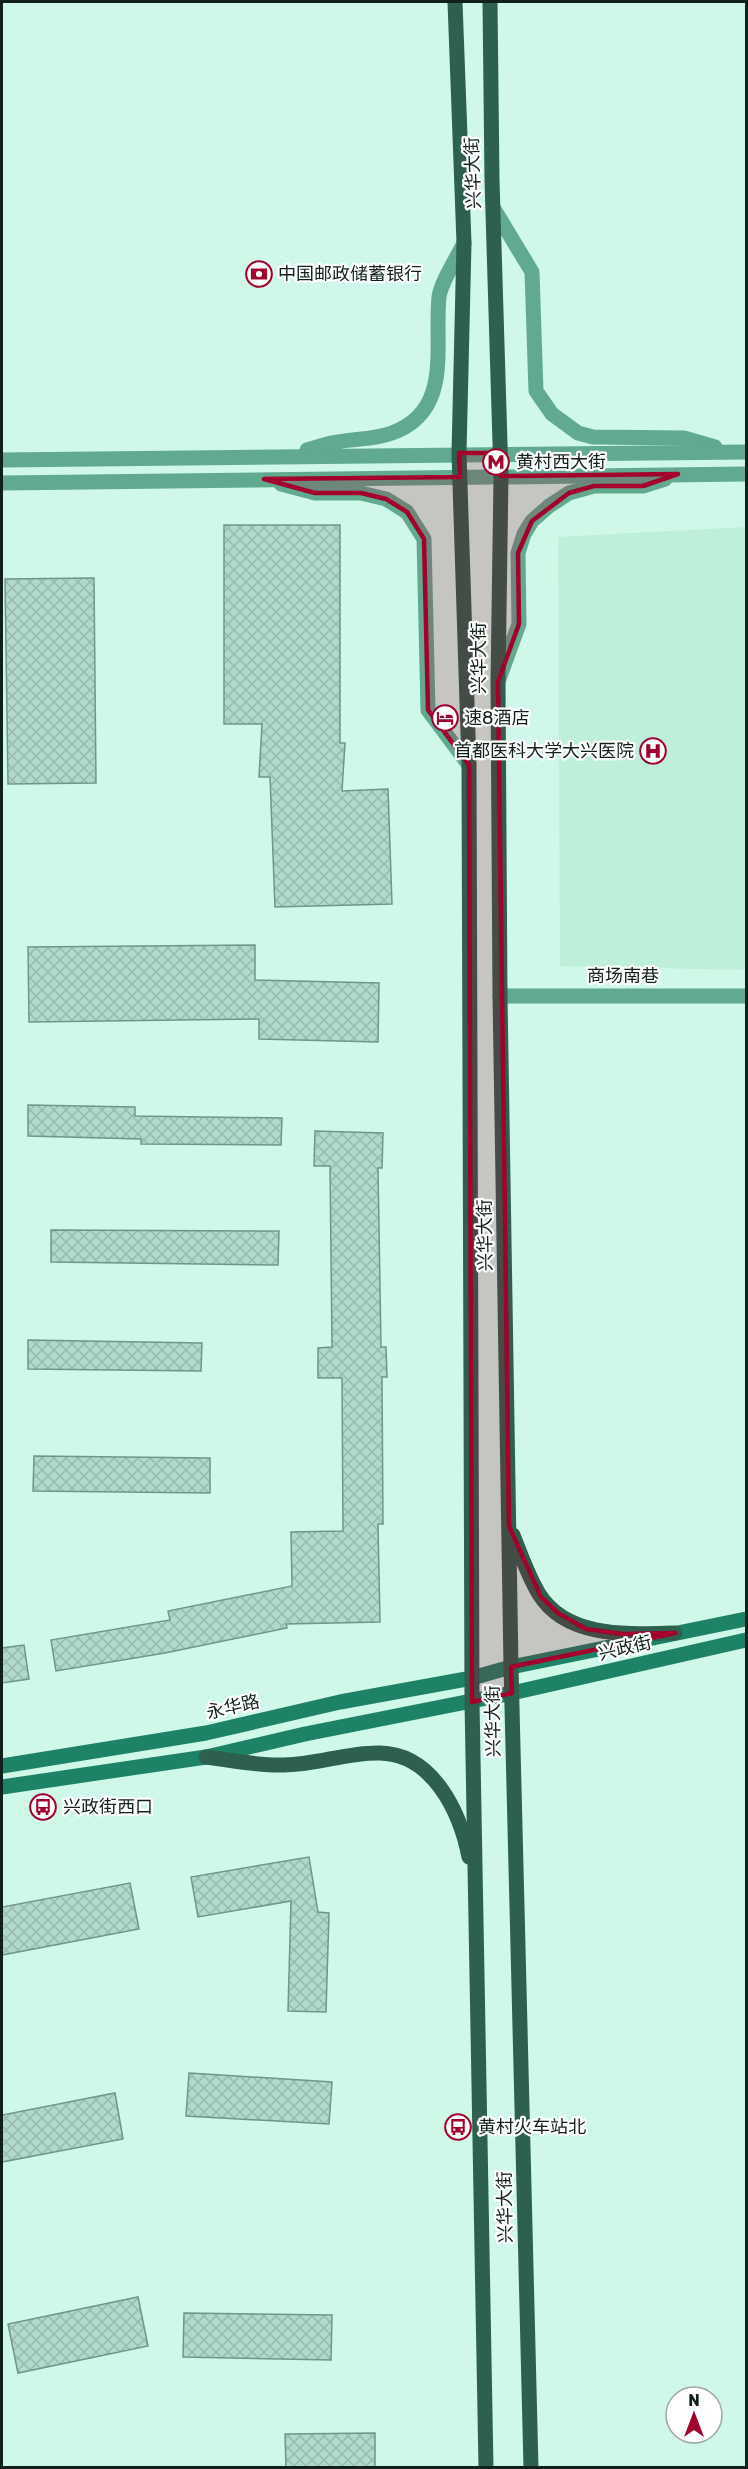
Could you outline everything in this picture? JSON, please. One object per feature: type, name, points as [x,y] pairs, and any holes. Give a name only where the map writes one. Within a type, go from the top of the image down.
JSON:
[{"type":"main road","name":"兴华大街","points":[[456,2],[464,243],[459,453],[469,765],[472,1702],[486,2468]]},
{"type":"main road","name":"兴华大街","points":[[490,2],[501,476],[498,682],[500,996],[511,1667],[531,2468]]},
{"type":"main road","points":[[509,1526],[541,1597],[558,1613],[586,1629],[622,1634],[675,1633]]},
{"type":"main road","name":"兴政街","points":[[472,1678],[511,1667],[747,1619]]},
{"type":"main road","name":"兴政街","points":[[472,1702],[747,1640]]},
{"type":"main road","name":"永华路","points":[[2,1766],[206,1733],[340,1702],[472,1678]]},
{"type":"main road","points":[[2,1787],[206,1757],[305,1734],[472,1702]]},
{"type":"main road","points":[[206,1757],[284,1765],[381,1753],[404,1758],[424,1768],[453,1809],[469,1853],[474,1895]]},
{"type":"street","points":[[494,209],[532,272],[536,391],[552,414],[578,433],[593,436],[684,438],[729,452]]},
{"type":"street","points":[[281,456],[339,441],[365,440],[394,432],[424,411],[433,396],[437,378],[439,294],[464,243]]},
{"type":"street","points":[[2,460],[459,453],[747,452]]},
{"type":"street","points":[[498,682],[519,624],[518,553],[524,534],[532,521],[569,493],[594,486],[643,486],[678,474]]},
{"type":"street","points":[[2,483],[747,474]]},
{"type":"street","points":[[264,479],[315,493],[361,493],[386,499],[407,512],[424,539],[428,710],[469,765]]},
{"type":"street","name":"商场南巷","points":[[500,996],[747,996]]},
{"type":"highlighted area","points":[[459,453],[500,453],[501,476],[678,474],[643,486],[594,486],[569,493],[532,521],[518,553],[519,624],[498,682],[509,1526],[541,1597],[558,1613],[586,1629],[623,1634],[675,1633],[511,1667],[512,1693],[472,1702],[469,765],[428,710],[424,539],[407,512],[386,499],[361,493],[315,493],[264,479],[460,477]]},
{"type":"shaded area","name":"首都医科大学大兴医院","points":[[746,527],[746,970],[560,966],[558,537]]},
{"type":"building","points":[[224,525],[340,525],[340,743],[345,743],[342,791],[388,789],[392,904],[275,907],[270,777],[259,777],[262,724],[224,724]]},
{"type":"building","points":[[94,578],[96,783],[8,784],[5,579]]},
{"type":"building","points":[[255,945],[255,980],[379,983],[378,1042],[259,1039],[259,1019],[29,1022],[28,947]]},
{"type":"building","points":[[28,1105],[135,1107],[135,1116],[282,1118],[281,1145],[141,1144],[141,1139],[28,1136]]},
{"type":"building","points":[[315,1131],[383,1133],[382,1168],[378,1168],[381,1347],[386,1347],[387,1377],[382,1377],[383,1524],[378,1524],[380,1622],[286,1624],[287,1628],[165,1653],[56,1671],[51,1640],[170,1620],[168,1611],[292,1586],[291,1532],[343,1531],[342,1378],[318,1378],[318,1348],[332,1347],[330,1166],[314,1166]]},
{"type":"building","points":[[51,1230],[279,1231],[278,1265],[51,1262]]},
{"type":"building","points":[[28,1340],[202,1343],[201,1371],[28,1369]]},
{"type":"building","points":[[34,1456],[210,1458],[210,1493],[33,1491]]},
{"type":"building","points":[[24,1645],[29,1679],[2,1683],[2,1648]]},
{"type":"building","points":[[309,1857],[318,1912],[329,1913],[326,2012],[288,2011],[291,1901],[198,1917],[191,1877]]},
{"type":"building","points":[[130,1883],[139,1929],[2,1955],[2,1907]]},
{"type":"building","points":[[189,2073],[332,2082],[329,2124],[186,2116]]},
{"type":"building","points":[[115,2093],[123,2139],[2,2162],[2,2115]]},
{"type":"building","points":[[138,2297],[148,2346],[18,2373],[8,2324]]},
{"type":"building","points":[[184,2313],[332,2315],[331,2360],[183,2357]]},
{"type":"building","points":[[375,2433],[375,2468],[286,2468],[285,2434]]},
{"type":"place","name":"中国邮政储蓄银行","points":[[259,274]]},
{"type":"place","name":"黄村西大街","points":[[496,462]]},
{"type":"place","name":"速8酒店","points":[[445,718]]},
{"type":"place","name":"首都医科大学大兴医院","points":[[653,751]]},
{"type":"place","name":"兴政街西口","points":[[43,1807]]},
{"type":"place","name":"黄村火车站北","points":[[458,2127]]}]
